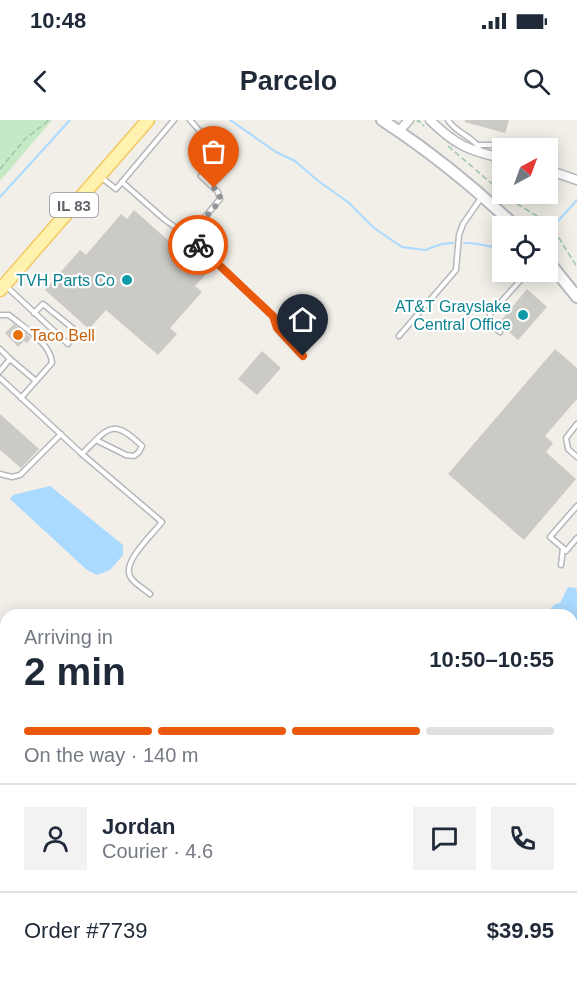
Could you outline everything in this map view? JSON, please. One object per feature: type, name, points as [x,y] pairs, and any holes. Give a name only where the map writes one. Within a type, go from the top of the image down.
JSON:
[{"type":"main road","name":"IL 83","points":[[2,287],[147,120]]},
{"type":"street","points":[[382,120],[429,151],[505,216]]},
{"type":"street","points":[[399,131],[408,121]]},
{"type":"street","points":[[428,124],[455,143],[492,154]]},
{"type":"street","points":[[558,173],[577,180]]},
{"type":"street","points":[[558,273],[577,297]]},
{"type":"lane","points":[[99,175],[116,189],[174,120]]},
{"type":"lane","points":[[188,237],[220,199],[218,192],[201,176],[217,159],[218,152],[190,120]]},
{"type":"lane","points":[[448,120],[460,134],[479,149],[492,147]]},
{"type":"lane","points":[[122,182],[188,237],[273,316],[277,328],[303,356]]},
{"type":"lane","points":[[399,336],[456,270],[459,235],[483,195]]},
{"type":"lane","points":[[500,333],[491,325],[490,314],[519,282]]},
{"type":"lane","points":[[2,287],[68,344],[76,331],[43,304],[34,313]]},
{"type":"lane","points":[[0,315],[9,315],[51,354],[52,363],[21,398]]},
{"type":"lane","points":[[0,350],[36,381]]},
{"type":"lane","points":[[0,371],[10,359]]},
{"type":"lane","points":[[0,378],[82,454],[162,522],[130,560],[128,569],[130,577],[150,594]]},
{"type":"lane","points":[[577,424],[566,438],[568,449],[577,457]]},
{"type":"lane","points":[[82,454],[107,429],[120,428],[129,433],[142,446],[134,456],[126,455],[96,441]]},
{"type":"lane","points":[[0,474],[12,477],[20,475],[61,434]]},
{"type":"lane","points":[[577,506],[550,537],[566,551],[577,538]]},
{"type":"lane","points":[[561,566],[563,548]]},
{"type":"path","points":[[0,170],[25,139],[49,120]]},
{"type":"path","points":[[408,121],[413,125],[418,120],[428,124]]},
{"type":"path","points":[[444,142],[512,201],[543,220],[559,238],[577,267]]},
{"type":"green space","points":[[0,120],[52,120],[0,181]]},
{"type":"water","points":[[50,486],[123,545],[123,555],[110,570],[97,575],[87,570],[10,499],[13,495]]},
{"type":"water","points":[[568,587],[576,588],[577,609],[550,609],[560,603]]},
{"type":"building","points":[[465,120],[509,120],[505,133],[465,122]]},
{"type":"building","name":"TVH Parts Co","points":[[134,210],[206,274],[195,286],[202,292],[170,328],[177,334],[158,355],[106,310],[89,329],[45,290],[80,250],[86,255],[121,214],[127,219]]},
{"type":"building","name":"AT&T Grayslake Central Office","points":[[527,289],[547,307],[518,340],[499,323]]},
{"type":"building","name":"Taco Bell","points":[[14,324],[31,338],[27,343],[24,341],[18,347],[5,333]]},
{"type":"building","points":[[555,349],[577,368],[577,399],[545,436],[553,443],[546,452],[576,479],[524,540],[448,474]]},
{"type":"building","points":[[262,351],[281,368],[257,395],[238,379]]},
{"type":"building","points":[[0,414],[39,449],[21,468],[0,450]]},
{"type":"waterway","points":[[0,197],[70,120]]},
{"type":"waterway","points":[[230,120],[276,152],[295,161],[349,203],[374,228],[402,247],[425,250],[453,243]]},
{"type":"waterway","points":[[558,221],[577,200]]},
{"type":"waterway","points":[[464,243],[492,247]]},
{"type":"way so far","points":[[198,245],[188,237],[219,202],[220,195],[214,188]]},
{"type":"place","name":"TVH Parts Co","points":[[127,280]]},
{"type":"place","name":"AT&T Grayslake Central Office","points":[[523,315]]},
{"type":"place","name":"Taco Bell","points":[[18,335]]},
{"type":"route","points":[[198,245],[273,316],[277,328],[303,356]]}]
